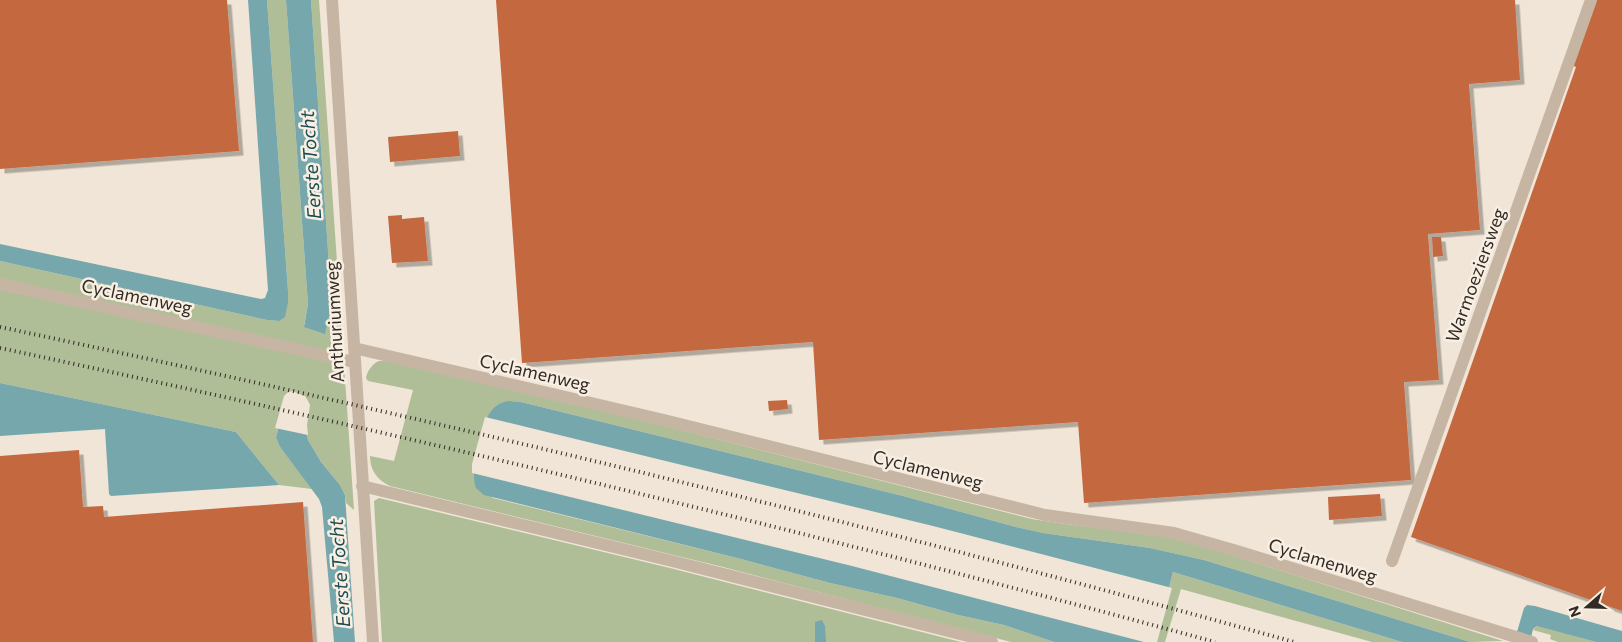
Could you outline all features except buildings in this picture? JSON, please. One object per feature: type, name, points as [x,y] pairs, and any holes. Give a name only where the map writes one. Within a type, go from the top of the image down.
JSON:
[{"type":"street","name":"Anthuriumweg","points":[[332,0],[373,642]]},
{"type":"street","name":"Warmoeziersweg","points":[[1392,561],[1591,0]]},
{"type":"street","name":"Cyclamenweg","points":[[0,284],[354,362]]},
{"type":"street","name":"Cyclamenweg","points":[[354,348],[664,420],[1045,515],[1174,533],[1532,642]]},
{"type":"street","points":[[362,486],[672,561],[992,642]]},
{"type":"green space","points":[[267,0],[286,0],[308,304],[304,326],[331,295],[311,0],[319,0],[354,510],[346,503],[345,495],[340,485],[321,462],[308,440],[304,425],[286,397],[276,438],[280,447],[312,489],[279,485],[236,432],[0,383],[0,261],[267,320],[279,321],[288,291]]},
{"type":"green space","points":[[379,361],[386,361],[614,413],[1032,519],[1149,534],[1187,541],[1503,641],[1470,642],[1204,560],[1150,548],[1043,533],[1016,527],[903,496],[521,402],[510,401],[475,465],[475,484],[493,498],[1004,625],[1054,642],[1011,642],[723,567],[390,486],[381,481],[375,474],[371,466],[370,456],[394,461],[413,390],[368,381],[366,378],[369,370]]},
{"type":"green space","points":[[379,498],[670,568],[961,642],[382,642],[374,501]]},
{"type":"green space","points":[[1173,572],[1402,642],[1372,642],[1181,589],[1165,642],[1155,642]]},
{"type":"green space","points":[[1537,626],[1596,642],[1558,642],[1550,639],[1551,635],[1533,630]]},
{"type":"water","points":[[248,0],[267,0],[288,291],[285,317],[279,321],[267,320],[0,261],[0,244],[261,299],[265,298],[268,290]]},
{"type":"water","name":"Eerste Tocht","points":[[286,0],[311,0],[331,295],[325,334],[304,327],[308,304]]},
{"type":"water","points":[[0,383],[236,432],[279,485],[111,496],[109,494],[105,429],[0,436]]},
{"type":"water","name":"Eerste Tocht","points":[[286,397],[304,425],[308,440],[321,462],[340,485],[345,495],[355,642],[334,642],[322,507],[319,499],[280,447],[276,438]]},
{"type":"water","points":[[510,401],[521,402],[903,496],[1016,527],[1043,533],[1150,548],[1204,560],[1470,642],[1402,642],[1173,572],[1155,642],[1054,642],[1004,625],[484,495],[476,488],[474,480],[479,444],[491,411],[499,404]]},
{"type":"water","points":[[1527,605],[1622,631],[1622,642],[1596,642],[1537,626],[1533,629],[1530,642],[1514,642],[1524,608]]},
{"type":"water","points":[[822,620],[825,626],[826,642],[815,642],[815,622]]},
{"type":"pier","points":[[292,391],[305,396],[310,405],[307,425],[308,435],[275,428],[284,396]]},
{"type":"pier","points":[[485,417],[933,526],[1172,588],[1157,642],[1144,642],[852,566],[472,473],[472,464]]},
{"type":"railway","points":[[0,327],[325,398],[650,474],[973,556],[1294,642]]},
{"type":"railway","points":[[0,348],[305,415],[609,486],[913,562],[1215,642]]}]
